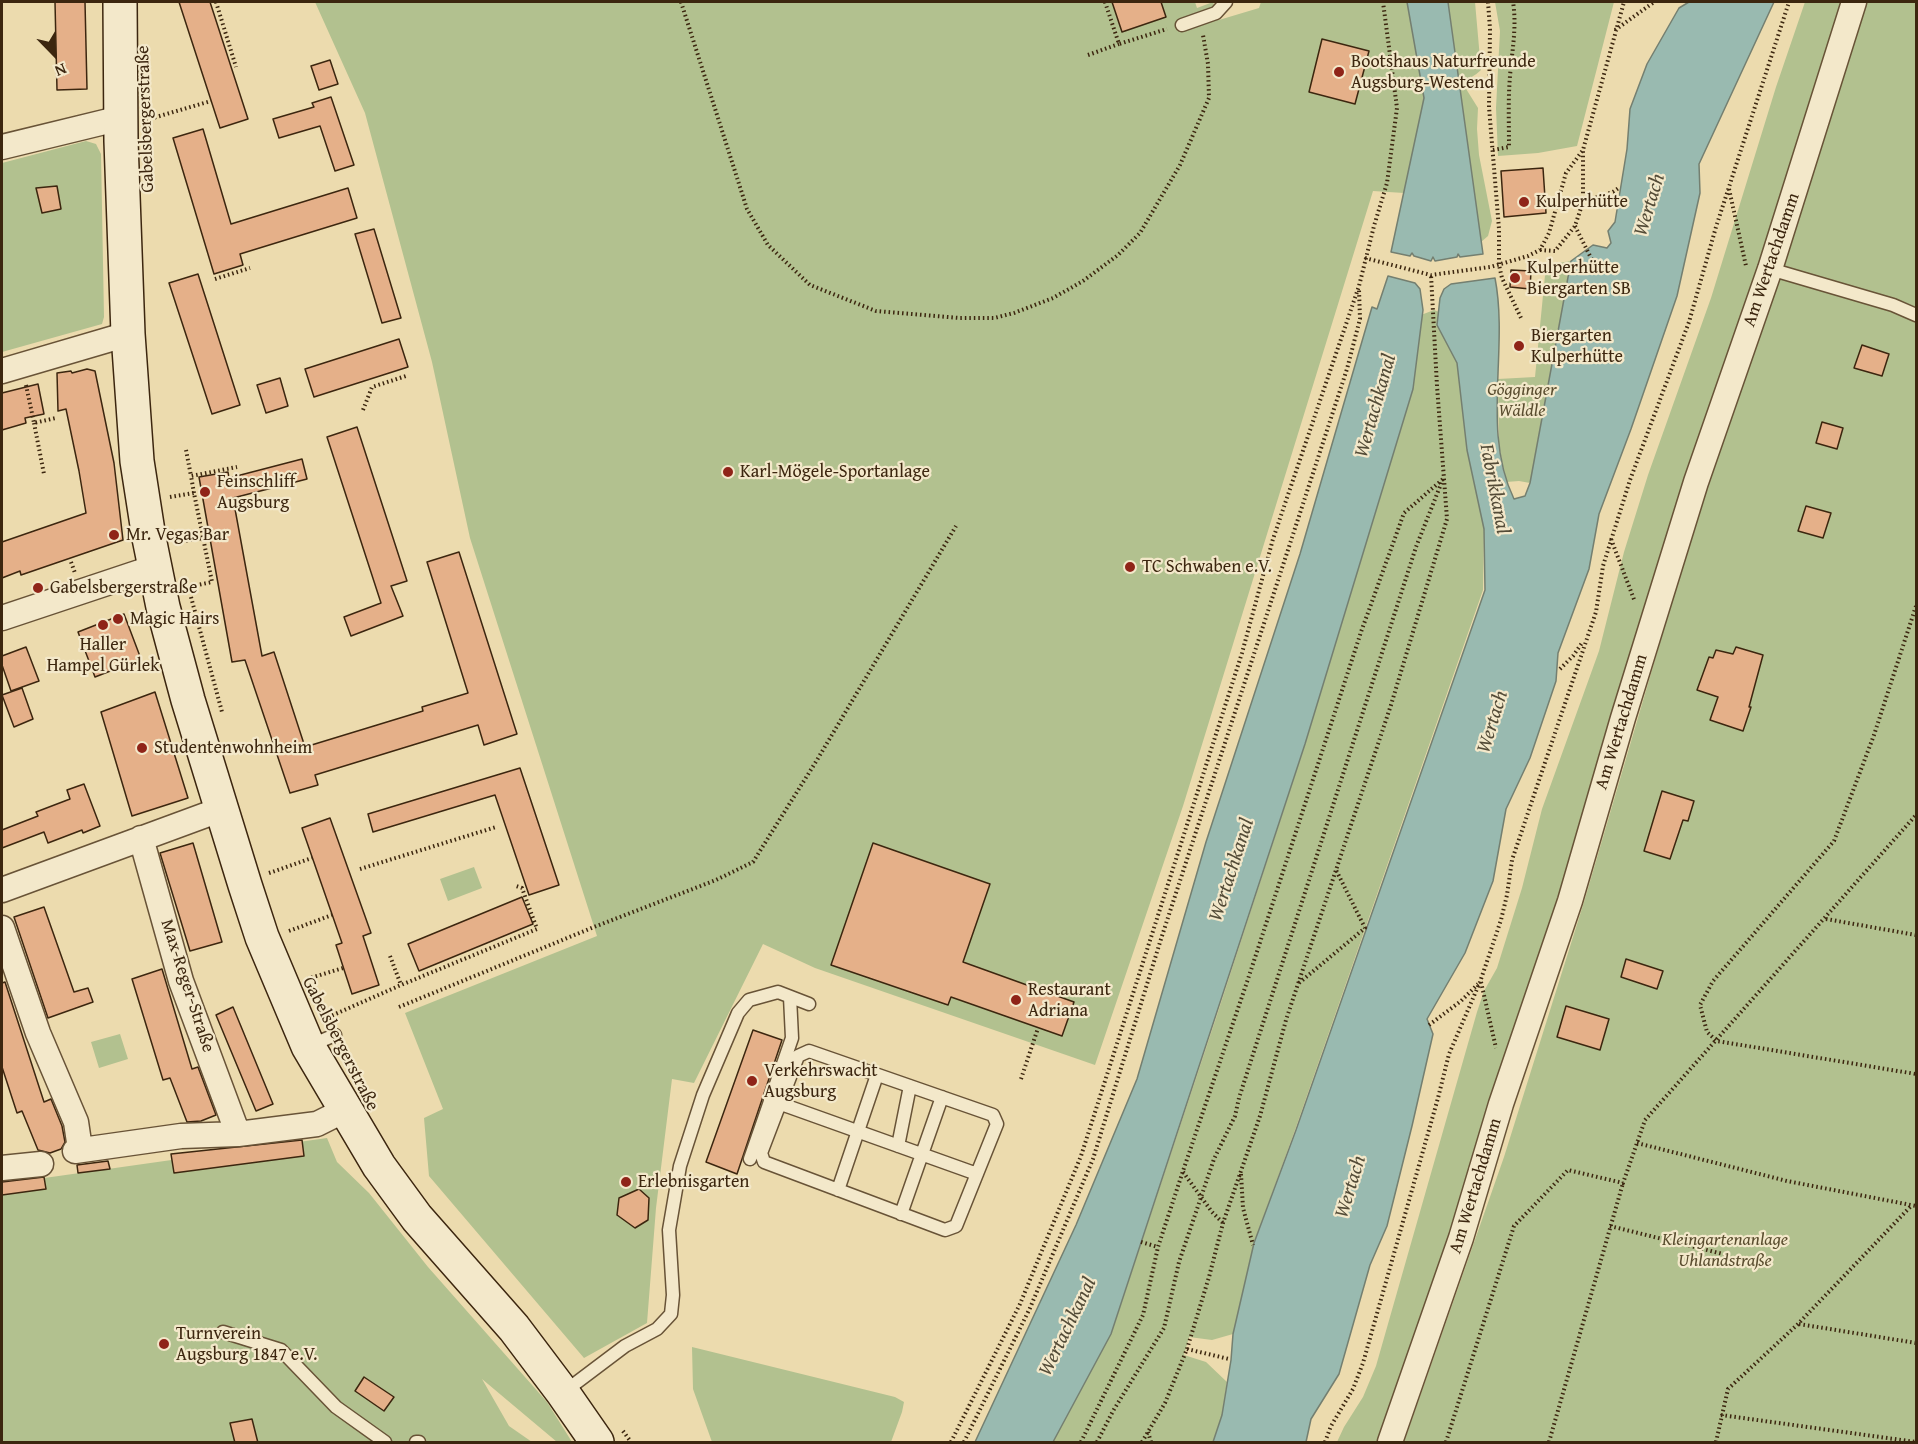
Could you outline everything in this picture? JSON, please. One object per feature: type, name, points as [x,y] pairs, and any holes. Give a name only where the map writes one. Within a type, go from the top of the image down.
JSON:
[{"type":"street","name":"Gabelsbergerstraße","points":[[120,2],[141,118],[128,334],[137,461],[167,560],[189,700],[262,937],[325,1034],[345,1110],[379,1166],[417,1218],[514,1328],[563,1393],[608,1433]]},
{"type":"street","name":"Am Wertachdamm","points":[[1390,1443],[1461,1238],[1501,1104],[1570,901],[1696,482],[1770,269],[1854,2]]},
{"type":"street","points":[[2,147],[141,118]]},
{"type":"street","points":[[12,368],[128,334]]},
{"type":"street","points":[[2,618],[167,560]]},
{"type":"street","points":[[2,890],[222,809]]},
{"type":"street","name":"Max-Reger-Straße","points":[[141,838],[182,981],[237,1134]]},
{"type":"street","points":[[2,928],[38,1033],[76,1122],[78,1150],[181,1136],[237,1134],[317,1124],[345,1110]]},
{"type":"street","points":[[2,1168],[41,1164]]},
{"type":"lane","points":[[1182,25],[1216,13],[1226,2]]},
{"type":"lane","points":[[1770,269],[1893,305],[1917,315]]},
{"type":"lane","points":[[563,1393],[625,1346],[657,1329],[671,1314],[673,1295],[669,1230],[680,1166],[703,1095],[738,1013],[749,1000],[778,992],[809,1004]]},
{"type":"lane","points":[[750,1159],[775,1102],[798,1056],[809,1051],[993,1115],[997,1124],[956,1226],[945,1230],[764,1162],[761,1153],[775,1102],[792,1038],[790,997]]},
{"type":"lane","points":[[838,1190],[877,1075]]},
{"type":"lane","points":[[898,1146],[910,1086]]},
{"type":"lane","points":[[901,1214],[942,1097]]},
{"type":"lane","points":[[775,1102],[977,1174]]},
{"type":"lane","points":[[223,1332],[281,1350],[336,1407],[385,1443]]},
{"type":"path","points":[[216,2],[236,67]]},
{"type":"path","points":[[681,2],[747,209],[768,245],[810,285],[865,307],[876,311],[959,318],[994,318],[1053,298],[1083,281],[1118,255],[1140,233],[1180,165],[1209,98],[1208,64],[1200,20]]},
{"type":"path","points":[[1105,2],[1119,44]]},
{"type":"path","points":[[951,1443],[1020,1304],[1081,1155],[1242,653],[1273,539],[1359,286],[1387,183],[1397,108],[1383,2]]},
{"type":"path","points":[[1488,2],[1491,29],[1489,108],[1499,228],[1499,265],[1502,278],[1521,318]]},
{"type":"path","points":[[1493,150],[1509,147],[1510,75],[1515,50],[1513,2]]},
{"type":"path","points":[[1365,258],[1431,275],[1499,265],[1540,250],[1555,251],[1575,226],[1583,202],[1583,150],[1624,2]]},
{"type":"path","points":[[1615,31],[1654,2]]},
{"type":"path","points":[[1325,1443],[1331,1426],[1353,1389],[1363,1362],[1449,1054],[1480,982],[1501,920],[1512,860],[1596,612],[1603,566],[1611,538],[1630,480],[1689,322],[1789,2]]},
{"type":"path","points":[[1088,55],[1182,25]]},
{"type":"path","points":[[141,118],[211,101]]},
{"type":"path","points":[[1540,250],[1549,233],[1566,173],[1583,150]]},
{"type":"path","points":[[1583,202],[1620,187]]},
{"type":"path","points":[[1729,188],[1755,309]]},
{"type":"path","points":[[1575,226],[1593,262]]},
{"type":"path","points":[[215,279],[250,268]]},
{"type":"path","points":[[1142,1443],[1165,1403],[1186,1349],[1209,1277],[1223,1222],[1260,1116],[1297,985],[1390,705],[1447,519],[1431,275]]},
{"type":"path","points":[[964,1443],[1029,1308],[1093,1159],[1161,939],[1347,369],[1359,319],[1359,286]]},
{"type":"path","points":[[12,368],[34,423],[44,474]]},
{"type":"path","points":[[363,410],[372,387],[406,376]]},
{"type":"path","points":[[34,423],[56,418]]},
{"type":"path","points":[[186,450],[212,582],[188,587],[225,723]]},
{"type":"path","points":[[191,476],[237,467]]},
{"type":"path","points":[[1081,1443],[1143,1315],[1158,1247],[1361,632],[1404,513],[1444,478]]},
{"type":"path","points":[[1097,1443],[1113,1411],[1164,1328],[1179,1262],[1214,1159],[1235,1116],[1412,559],[1444,478]]},
{"type":"path","points":[[168,486],[171,506]]},
{"type":"path","points":[[175,496],[194,493]]},
{"type":"path","points":[[399,1007],[716,880],[753,861],[956,526]]},
{"type":"path","points":[[167,560],[177,542],[176,533]]},
{"type":"path","points":[[177,542],[204,538]]},
{"type":"path","points":[[1611,538],[1648,638]]},
{"type":"path","points":[[1917,606],[1874,735],[1834,842],[1713,981],[1700,1005],[1707,1032],[1717,1041],[1917,1074]]},
{"type":"path","points":[[1560,669],[1586,638]]},
{"type":"path","points":[[1548,1443],[1610,1226],[1645,1120],[1917,815]]},
{"type":"path","points":[[360,869],[496,827]]},
{"type":"path","points":[[270,873],[312,858]]},
{"type":"path","points":[[266,863],[273,883]]},
{"type":"path","points":[[1297,985],[1365,928],[1336,869]]},
{"type":"path","points":[[325,1034],[401,985],[537,929],[522,888],[516,886]]},
{"type":"path","points":[[289,931],[332,915]]},
{"type":"path","points":[[1826,919],[1917,935]]},
{"type":"path","points":[[286,921],[292,941]]},
{"type":"path","points":[[390,956],[401,985]]},
{"type":"path","points":[[312,977],[343,968]]},
{"type":"path","name":"Gabelsbergerstraße","points":[[302,970],[310,990]]},
{"type":"path","points":[[1429,1025],[1461,1001],[1480,982]]},
{"type":"path","points":[[1480,982],[1497,1050]]},
{"type":"path","name":"Gabelsbergerstraße","points":[[319,1010],[325,1034]]},
{"type":"path","points":[[1021,1079],[1038,1028]]},
{"type":"path","points":[[1637,1143],[1787,1181],[1914,1206]]},
{"type":"path","points":[[1240,1170],[1243,1208],[1253,1245]]},
{"type":"path","points":[[1446,1443],[1514,1226],[1568,1170],[1623,1183]]},
{"type":"path","points":[[1183,1171],[1212,1212],[1223,1222]]},
{"type":"path","points":[[1716,1443],[1728,1389],[1798,1324],[1914,1206]]},
{"type":"path","points":[[1610,1226],[1727,1255]]},
{"type":"path","points":[[1141,1242],[1158,1247]]},
{"type":"path","points":[[1798,1324],[1917,1343]]},
{"type":"path","points":[[1186,1349],[1229,1359]]},
{"type":"path","points":[[1722,1415],[1917,1442]]},
{"type":"path","points":[[1148,1431],[1151,1443]]},
{"type":"path","points":[[608,1433],[631,1443]]},
{"type":"green space","points":[[315,2],[1195,2],[1197,8],[1213,2],[1219,20],[1259,8],[1261,2],[1407,2],[1424,98],[1404,193],[1373,191],[1183,806],[1095,1065],[815,968],[763,944],[694,1083],[672,1079],[656,1208],[647,1323],[584,1358],[429,1176],[424,1118],[443,1109],[405,1013],[597,936],[470,538],[432,362],[365,113]]},
{"type":"green space","points":[[1448,2],[1475,2],[1481,70],[1463,84],[1478,108],[1479,155],[1492,221],[1488,236],[1481,242]]},
{"type":"green space","points":[[1495,2],[1614,2],[1577,146],[1538,153],[1498,156],[1496,108],[1500,31]]},
{"type":"green space","points":[[1805,2],[1847,2],[1564,897],[1382,1442],[1337,1442],[1363,1397],[1376,1366],[1477,1012],[1484,991],[1497,968],[1522,888],[1542,809],[1599,651],[1624,552],[1648,475],[1711,298],[1776,87]]},
{"type":"green space","name":"Kleingartenanlage Uhlandstraße","points":[[1866,2],[1916,2],[1916,1442],[1404,1442],[1504,1157],[1584,902],[1703,496]]},
{"type":"green space","points":[[86,141],[96,144],[101,154],[104,317],[102,324],[2,352],[2,163]]},
{"type":"green space","name":"Gögginger Wäldle","points":[[1571,261],[1530,483],[1506,482],[1499,445],[1498,379],[1535,377],[1546,265]]},
{"type":"green space","points":[[1434,310],[1439,312],[1437,325],[1457,363],[1467,450],[1484,529],[1483,590],[1254,1243],[1233,1334],[1212,1340],[1189,1337],[1184,1355],[1206,1362],[1227,1382],[1222,1415],[1213,1442],[1053,1442],[1111,1334],[1305,744],[1413,389],[1421,315]]},
{"type":"green space","points":[[474,867],[482,888],[448,901],[440,879]]},
{"type":"green space","points":[[120,1034],[128,1059],[99,1068],[91,1042]]},
{"type":"green space","points":[[327,1138],[337,1162],[369,1193],[428,1267],[547,1402],[572,1442],[557,1442],[482,1379],[509,1426],[532,1442],[2,1442],[2,1184]]},
{"type":"green space","points":[[692,1347],[895,1397],[904,1402],[891,1442],[712,1442],[693,1389]]},
{"type":"water","points":[[1407,2],[1448,2],[1483,254],[1460,257],[1458,254],[1457,257],[1435,261],[1433,257],[1431,261],[1414,256],[1412,253],[1410,256],[1391,252],[1424,98]]},
{"type":"water","points":[[1689,2],[1774,2],[1699,164],[1700,193],[1677,296],[1599,514],[1589,569],[1558,653],[1556,681],[1530,758],[1506,809],[1493,881],[1465,953],[1427,1019],[1433,1034],[1412,1126],[1387,1226],[1370,1265],[1339,1374],[1311,1419],[1306,1442],[1213,1442],[1222,1415],[1233,1334],[1254,1243],[1296,1130],[1485,590],[1484,529],[1467,450],[1457,363],[1437,325],[1440,298],[1444,289],[1451,284],[1495,278],[1499,333],[1497,418],[1499,446],[1504,473],[1514,499],[1525,496],[1530,483],[1571,261],[1593,245],[1607,248],[1611,243],[1608,231],[1615,222],[1627,149],[1630,109],[1647,64],[1679,8]]},
{"type":"water","name":"Wertachkanal","points":[[1388,276],[1415,283],[1420,289],[1423,310],[1413,389],[1305,744],[1111,1334],[1053,1442],[975,1442],[1076,1225],[1137,1079],[1206,842],[1300,554],[1372,307],[1377,309]]},
{"type":"building","points":[[55,2],[85,2],[87,89],[57,90]]},
{"type":"building","points":[[179,2],[210,2],[248,119],[220,128]]},
{"type":"building","points":[[1112,2],[1161,2],[1166,17],[1122,32]]},
{"type":"building","name":"Bootshaus Naturfreunde Augsburg-Westend","points":[[1322,39],[1369,51],[1355,104],[1309,92]]},
{"type":"building","points":[[330,60],[338,84],[319,90],[311,66]]},
{"type":"building","points":[[331,97],[354,165],[335,171],[320,126],[279,138],[273,119],[314,107],[312,103]]},
{"type":"building","points":[[203,129],[231,224],[348,188],[357,218],[240,254],[243,265],[214,274],[173,138]]},
{"type":"building","points":[[1543,168],[1546,213],[1504,217],[1501,171]]},
{"type":"building","points":[[57,186],[61,209],[42,213],[36,188]]},
{"type":"building","points":[[374,229],[401,318],[382,323],[355,234]]},
{"type":"building","points":[[1511,270],[1531,271],[1530,289],[1510,287]]},
{"type":"building","points":[[198,274],[240,405],[212,414],[169,283]]},
{"type":"building","points":[[399,339],[408,367],[314,397],[305,369]]},
{"type":"building","points":[[1862,345],[1889,354],[1882,376],[1854,368]]},
{"type":"building","points":[[87,369],[95,371],[114,463],[123,540],[21,575],[20,571],[2,578],[2,542],[86,513],[66,409],[58,411],[57,373],[71,371],[72,373]]},
{"type":"building","points":[[280,378],[288,406],[266,413],[257,385]]},
{"type":"building","points":[[38,384],[44,414],[25,418],[26,423],[2,430],[2,393]]},
{"type":"building","points":[[1822,422],[1843,428],[1837,449],[1816,443]]},
{"type":"building","points":[[357,427],[407,581],[391,586],[403,616],[351,636],[344,617],[381,603],[327,437]]},
{"type":"building","points":[[302,459],[307,479],[233,498],[262,656],[274,652],[305,747],[423,711],[422,707],[468,693],[427,562],[459,552],[517,734],[484,745],[478,725],[315,775],[318,785],[290,793],[245,660],[232,662],[199,477],[228,472],[229,478]]},
{"type":"building","points":[[1806,506],[1831,513],[1823,538],[1798,531]]},
{"type":"building","points":[[124,614],[141,659],[95,677],[78,632]]},
{"type":"building","points":[[26,647],[39,681],[11,691],[2,665],[2,656]]},
{"type":"building","points":[[1736,647],[1763,655],[1743,731],[1710,720],[1718,697],[1697,690],[1709,657],[1713,658],[1716,650],[1733,654]]},
{"type":"building","points":[[22,688],[33,719],[14,727],[2,695]]},
{"type":"building","name":"Studentenwohnheim","points":[[155,692],[188,798],[132,816],[101,712]]},
{"type":"building","points":[[520,768],[559,885],[529,895],[495,795],[373,832],[368,814]]},
{"type":"building","points":[[84,784],[100,826],[48,843],[44,832],[2,848],[2,830],[38,816],[36,812],[70,799],[67,790]]},
{"type":"building","points":[[1662,791],[1694,801],[1688,821],[1683,820],[1670,859],[1644,851]]},
{"type":"building","points":[[330,818],[371,933],[363,936],[379,985],[352,994],[336,945],[342,943],[302,828]]},
{"type":"building","points":[[193,843],[222,942],[190,951],[160,853]]},
{"type":"building","points":[[873,843],[990,884],[963,962],[1074,1002],[1062,1036],[951,997],[948,1005],[831,965]]},
{"type":"building","points":[[522,897],[533,924],[419,971],[408,944]]},
{"type":"building","points":[[44,907],[74,992],[88,988],[93,1002],[48,1018],[14,917]]},
{"type":"building","points":[[1626,959],[1663,971],[1657,989],[1621,977]]},
{"type":"building","points":[[162,969],[192,1069],[198,1067],[216,1115],[201,1121],[187,1122],[170,1078],[163,1080],[132,979]]},
{"type":"building","points":[[5,982],[44,1102],[51,1099],[62,1126],[65,1142],[61,1149],[50,1153],[38,1150],[22,1111],[17,1113],[2,1067],[2,983]]},
{"type":"building","points":[[1566,1006],[1609,1019],[1600,1050],[1557,1037]]},
{"type":"building","points":[[233,1007],[273,1104],[256,1111],[216,1015]]},
{"type":"building","name":"Verkehrswacht Augsburg","points":[[753,1030],[782,1040],[737,1174],[706,1162]]},
{"type":"building","points":[[302,1140],[304,1156],[174,1173],[171,1154]]},
{"type":"building","points":[[108,1161],[110,1169],[78,1173],[77,1165]]},
{"type":"building","points":[[44,1177],[46,1189],[2,1195],[2,1182]]},
{"type":"building","points":[[639,1189],[649,1198],[648,1220],[635,1228],[617,1215],[619,1198]]},
{"type":"building","points":[[364,1377],[394,1397],[384,1411],[355,1391]]},
{"type":"building","points":[[252,1419],[258,1443],[235,1443],[230,1423]]},
{"type":"place","name":"Bootshaus Naturfreunde Augsburg-Westend","points":[[1339,72]]},
{"type":"place","name":"Kulperhütte","points":[[1524,202]]},
{"type":"place","name":"Kulperhütte Biergarten SB","points":[[1515,278]]},
{"type":"place","name":"Biergarten Kulperhütte","points":[[1519,346]]},
{"type":"place","name":"Karl-Mögele-Sportanlage","points":[[728,472]]},
{"type":"place","name":"Feinschliff Augsburg","points":[[205,492]]},
{"type":"place","name":"Mr. Vegas Bar","points":[[114,535]]},
{"type":"place","name":"TC Schwaben e.V.","points":[[1130,567]]},
{"type":"place","name":"Gabelsbergerstraße","points":[[38,588]]},
{"type":"place","name":"Magic Hairs","points":[[118,619]]},
{"type":"place","name":"Haller Hampel Gürlek","points":[[103,625]]},
{"type":"place","name":"Studentenwohnheim","points":[[142,748]]},
{"type":"place","name":"Restaurant Adriana","points":[[1016,1000]]},
{"type":"place","name":"Verkehrswacht Augsburg","points":[[752,1081]]},
{"type":"place","name":"Erlebnisgarten","points":[[626,1182]]},
{"type":"place","name":"Turnverein Augsburg 1847 e.V.","points":[[164,1344]]},
{"type":"water label","name":"Wertach","points":[[1650,205]]},
{"type":"water label","name":"Fabrikkanal","points":[[1494,489]]},
{"type":"water label","name":"Wertach","points":[[1493,722]]},
{"type":"water label","name":"Wertach","points":[[1351,1187]]}]
